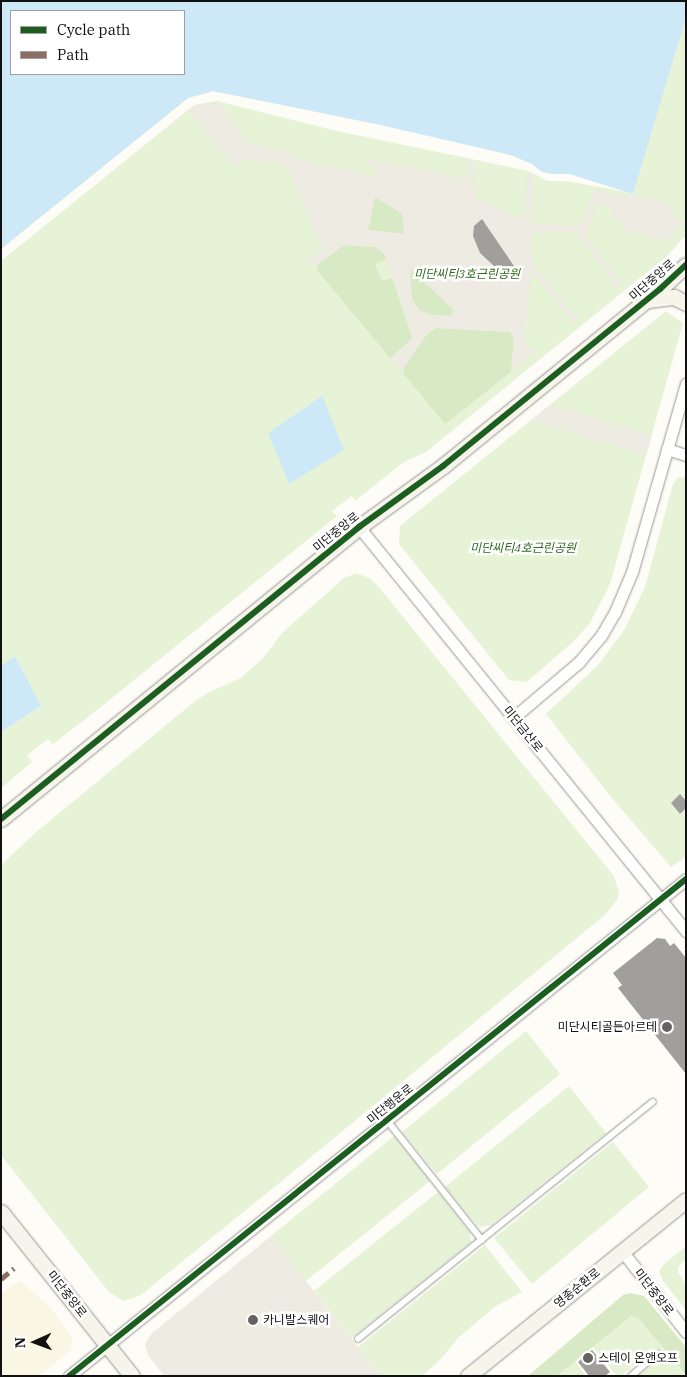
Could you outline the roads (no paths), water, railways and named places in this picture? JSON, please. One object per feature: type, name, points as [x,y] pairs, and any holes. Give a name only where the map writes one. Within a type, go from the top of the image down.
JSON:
[{"type":"street","name":"미단중앙로","points":[[1,819],[359,527],[443,466],[686,265]]},
{"type":"street","points":[[646,300],[674,297],[686,303]]},
{"type":"street","points":[[513,718],[579,662],[601,636],[615,612],[632,572],[686,384]]},
{"type":"street","points":[[667,449],[686,455]]},
{"type":"street","name":"미단금산로","points":[[359,527],[686,931]]},
{"type":"street","name":"미단행운로","points":[[69,1376],[686,880]]},
{"type":"street","name":"영종순환로","points":[[468,1376],[686,1200]]},
{"type":"street","name":"미단중앙로","points":[[1,1212],[132,1376]]},
{"type":"street","name":"미단중앙로","points":[[622,1251],[686,1332]]},
{"type":"lane","points":[[358,1339],[653,1102]]},
{"type":"lane","points":[[387,1120],[482,1240]]},
{"type":"lane","points":[[631,1376],[656,1354]]},
{"type":"water","points":[[1,1],[686,1],[686,17],[633,194],[570,174],[542,172],[532,164],[511,155],[381,125],[213,91],[188,98],[1,249]]},
{"type":"water","points":[[322,396],[344,450],[289,484],[268,433]]},
{"type":"water","points":[[15,656],[41,706],[1,732],[1,666]]},
{"type":"place","name":"미단시티골든아르테","points":[[667,1027]]},
{"type":"place","name":"카니발스퀘어","points":[[253,1320]]},
{"type":"place","name":"스테이 온앤오프","points":[[588,1358]]},
{"type":"park label","name":"미단씨티3호근린공원","points":[[467,274]]},
{"type":"park label","name":"미단씨티4호근린공원","points":[[523,548]]}]
